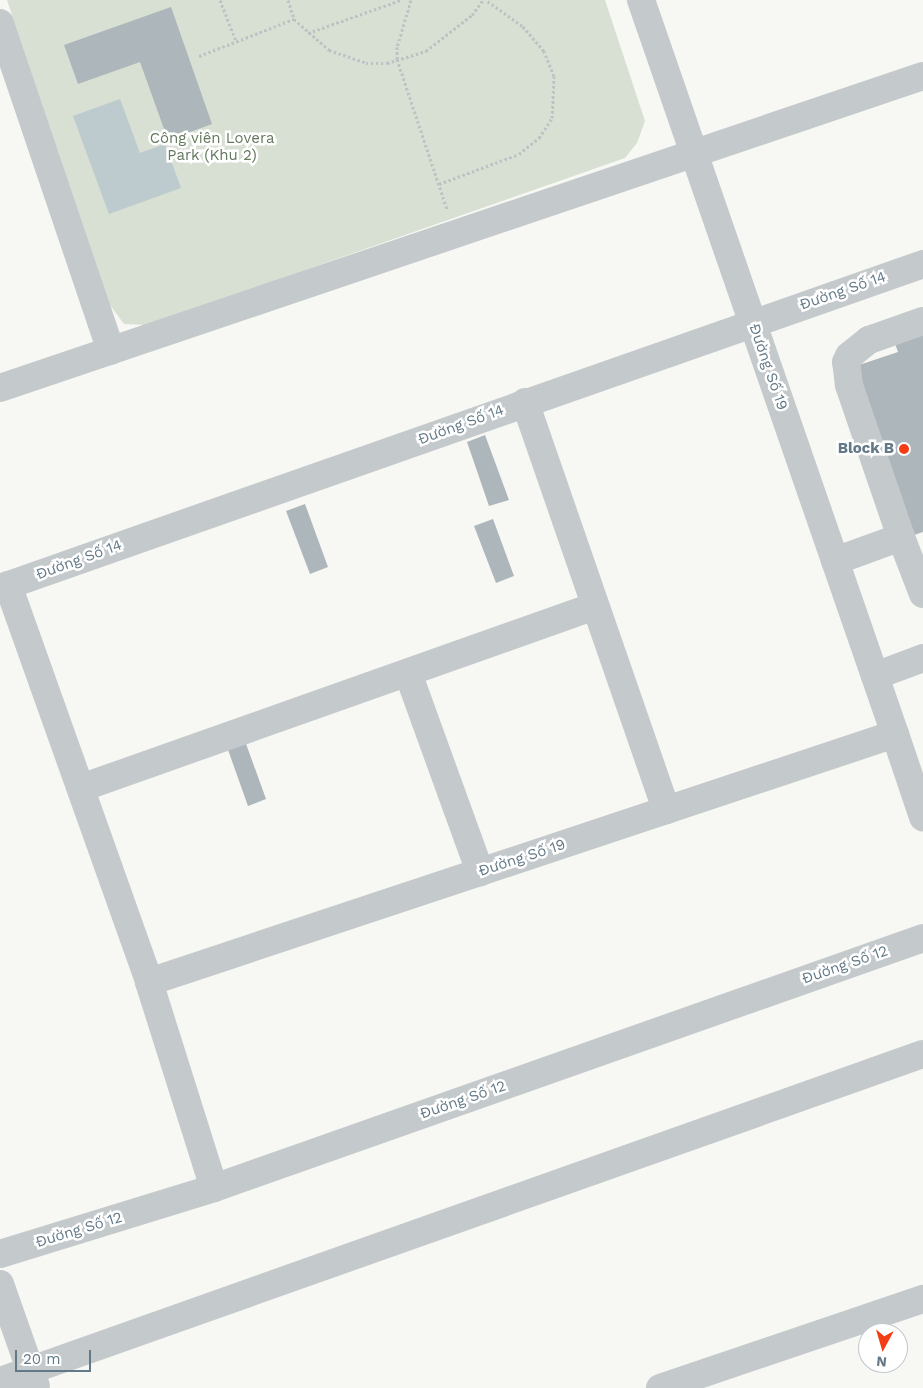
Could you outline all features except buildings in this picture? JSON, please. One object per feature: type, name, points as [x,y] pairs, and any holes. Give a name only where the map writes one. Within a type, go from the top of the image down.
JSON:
[{"type":"street","name":"Đường Số 19","points":[[640,0],[923,817]]},
{"type":"street","points":[[0,23],[111,351]]},
{"type":"street","points":[[0,388],[694,155],[923,76]]},
{"type":"street","name":"Đường Số 14","points":[[4,586],[752,322],[923,264]]},
{"type":"street","points":[[923,321],[869,340],[848,356],[845,368],[901,537],[923,594]]},
{"type":"street","points":[[525,402],[666,810]]},
{"type":"street","points":[[835,561],[901,537]]},
{"type":"street","points":[[4,586],[81,788],[149,982],[214,1188]]},
{"type":"street","points":[[81,788],[595,606]]},
{"type":"street","points":[[875,676],[923,658]]},
{"type":"street","points":[[408,673],[480,872]]},
{"type":"street","name":"Đường Số 19","points":[[149,982],[895,734]]},
{"type":"street","name":"Đường Số 12","points":[[0,1254],[214,1188],[923,938]]},
{"type":"street","points":[[0,1381],[33,1379],[923,1054]]},
{"type":"street","points":[[0,1284],[33,1379]]},
{"type":"street","points":[[660,1388],[923,1299]]},
{"type":"path","points":[[220,0],[236,41]]},
{"type":"path","points":[[288,0],[294,19],[307,33],[328,50],[366,62],[397,60],[426,51],[472,15],[484,0],[522,26],[544,51],[554,76],[552,118],[539,138],[519,154],[439,184]]},
{"type":"path","points":[[307,33],[401,0]]},
{"type":"path","points":[[411,0],[397,47],[397,60],[456,235]]},
{"type":"path","points":[[198,56],[294,19]]},
{"type":"green space","name":"Công viên Lovera Park (Khu 2)","points":[[7,0],[605,0],[645,121],[637,143],[625,158],[148,325],[124,324],[110,305]]},
{"type":"shaded area","points":[[120,99],[140,153],[165,144],[181,188],[109,214],[73,116]]},
{"type":"place","name":"Block B","points":[[904,449]]}]
